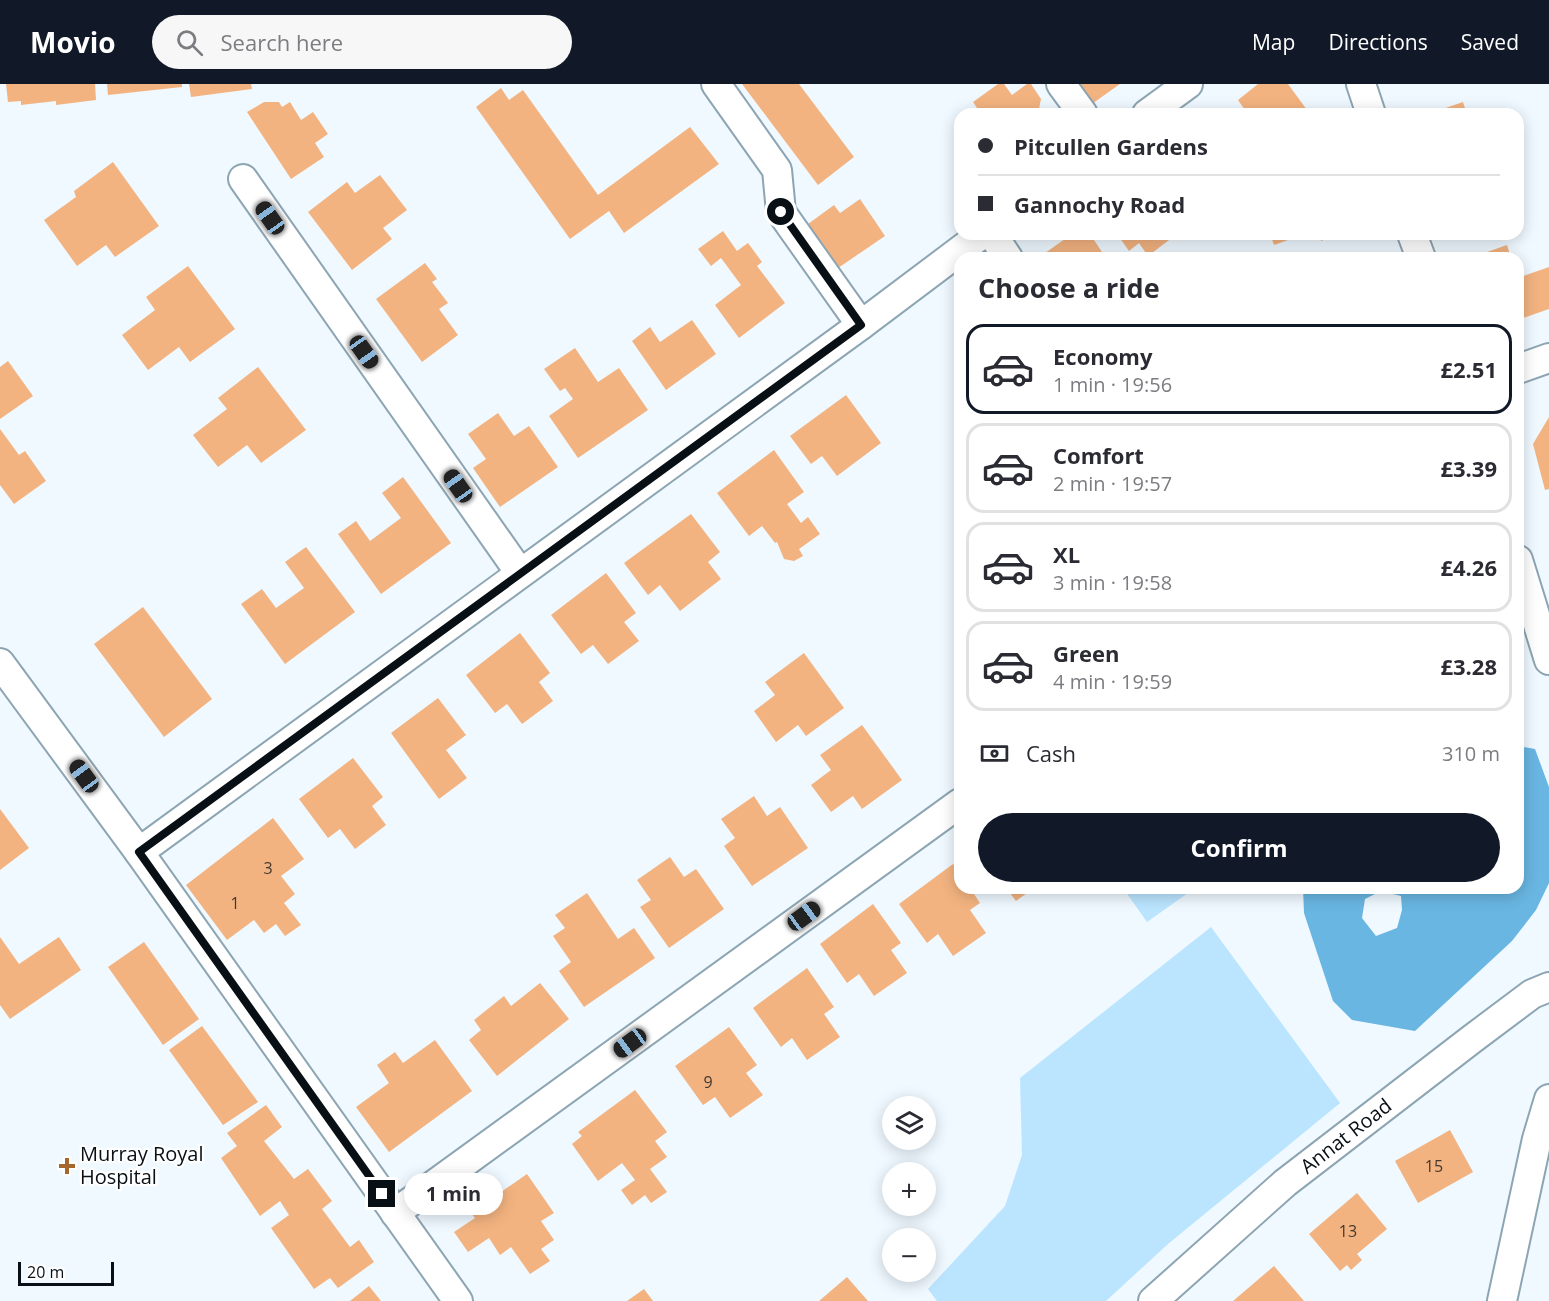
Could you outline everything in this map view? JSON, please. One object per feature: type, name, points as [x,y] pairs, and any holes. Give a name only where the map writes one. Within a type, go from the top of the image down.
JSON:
[{"type":"street","points":[[716,84],[777,170],[781,212],[861,325]]},
{"type":"street","points":[[1061,84],[1079,108]]},
{"type":"street","points":[[1155,108],[1188,84]]},
{"type":"street","points":[[1361,84],[1369,108]]},
{"type":"street","points":[[243,179],[520,573]]},
{"type":"street","points":[[958,252],[974,240]]},
{"type":"street","points":[[139,852],[954,255]]},
{"type":"street","points":[[1524,367],[1549,358]]},
{"type":"street","points":[[1524,579],[1549,660]]},
{"type":"street","points":[[0,663],[139,852],[458,1301]]},
{"type":"street","points":[[395,1213],[954,807]]},
{"type":"street","name":"Annat Road","points":[[1153,1301],[1294,1176],[1532,994],[1549,987]]},
{"type":"street","points":[[1502,1301],[1543,1141],[1549,1099]]},
{"type":"shaded area","points":[[1127,894],[1187,894],[1147,922]]},
{"type":"shaded area","points":[[1211,927],[1340,1103],[1168,1244],[1106,1301],[937,1301],[928,1289],[1005,1206],[1022,1155],[1020,1078]]},
{"type":"water","points":[[1524,747],[1535,749],[1549,787],[1549,883],[1536,910],[1512,941],[1415,1031],[1352,1020],[1333,1001],[1304,913],[1303,894],[1375,894],[1365,899],[1362,918],[1376,936],[1397,928],[1402,910],[1401,896],[1393,894],[1524,894]]},
{"type":"building","points":[[6,84],[95,84],[96,100],[56,105],[56,101],[21,105],[21,101],[8,102]]},
{"type":"building","points":[[107,84],[182,84],[182,87],[108,95]]},
{"type":"building","points":[[189,84],[251,84],[252,89],[191,97]]},
{"type":"building","points":[[742,84],[799,84],[854,157],[818,185]]},
{"type":"building","points":[[998,84],[1004,84],[1012,95],[1027,84],[1031,84],[1041,99],[1039,108],[977,108],[973,102]]},
{"type":"building","points":[[1074,84],[1120,84],[1089,106]]},
{"type":"building","points":[[1258,84],[1288,84],[1306,108],[1244,108],[1238,100]]},
{"type":"building","points":[[501,88],[509,100],[523,90],[598,195],[690,127],[719,164],[624,233],[609,211],[570,239],[476,107]]},
{"type":"building","points":[[264,102],[279,102],[282,107],[290,102],[301,120],[313,112],[328,134],[315,143],[324,157],[291,179],[247,112]]},
{"type":"building","points":[[1463,102],[1465,108],[1446,108]]},
{"type":"building","points":[[113,162],[159,226],[115,257],[106,245],[77,266],[44,220],[76,197],[74,191]]},
{"type":"building","points":[[380,175],[407,210],[383,228],[392,239],[352,270],[308,212],[347,182],[355,193]]},
{"type":"building","points":[[860,199],[885,236],[838,268],[808,224],[834,205],[840,213]]},
{"type":"building","points":[[723,231],[737,251],[748,243],[762,262],[757,266],[785,303],[739,338],[715,305],[741,285],[721,258],[711,266],[698,249]]},
{"type":"building","points":[[1064,240],[1094,240],[1102,252],[1046,252]]},
{"type":"building","points":[[1121,240],[1169,240],[1153,252],[1145,252],[1139,243],[1129,251]]},
{"type":"building","points":[[1272,240],[1288,240],[1274,245]]},
{"type":"building","points":[[1507,245],[1509,252],[1487,252]]},
{"type":"building","points":[[425,263],[437,279],[432,282],[448,303],[439,309],[458,335],[422,362],[376,299]]},
{"type":"building","points":[[188,266],[235,329],[190,362],[179,347],[148,370],[122,335],[155,310],[146,297]]},
{"type":"building","points":[[1549,267],[1549,309],[1524,318],[1524,276]]},
{"type":"building","points":[[692,320],[716,354],[666,390],[632,341],[650,327],[660,342]]},
{"type":"building","points":[[575,348],[598,382],[619,368],[648,410],[578,458],[549,416],[573,399],[565,388],[560,391],[544,369]]},
{"type":"building","points":[[8,361],[33,396],[0,419],[0,367]]},
{"type":"building","points":[[258,367],[306,430],[261,463],[247,445],[218,467],[193,435],[227,409],[218,398]]},
{"type":"building","points":[[846,395],[881,443],[837,476],[822,456],[811,464],[790,436]]},
{"type":"building","points":[[498,413],[514,436],[529,426],[558,467],[500,507],[473,468],[486,459],[468,434]]},
{"type":"building","points":[[1549,417],[1549,489],[1545,490],[1533,444]]},
{"type":"building","points":[[0,429],[19,455],[25,451],[46,481],[14,504],[0,485]]},
{"type":"building","points":[[774,450],[804,492],[787,504],[801,523],[808,517],[820,534],[799,549],[803,556],[794,561],[784,559],[777,542],[775,543],[762,526],[749,536],[717,493]]},
{"type":"building","points":[[403,477],[451,543],[381,594],[338,534],[356,521],[370,541],[401,518],[382,493]]},
{"type":"building","points":[[691,514],[720,552],[708,562],[721,579],[680,611],[660,585],[648,595],[624,563]]},
{"type":"building","points":[[306,547],[355,612],[285,664],[241,604],[262,589],[276,608],[304,588],[285,562]]},
{"type":"building","points":[[606,573],[636,613],[624,622],[639,641],[608,664],[593,645],[581,654],[551,615]]},
{"type":"building","points":[[143,607],[212,699],[164,737],[94,644]]},
{"type":"building","points":[[520,633],[550,673],[539,682],[553,701],[522,724],[507,704],[495,713],[466,675]]},
{"type":"building","points":[[804,653],[844,708],[806,736],[798,725],[776,742],[754,711],[775,695],[765,682]]},
{"type":"building","points":[[438,698],[466,735],[446,750],[467,778],[439,799],[391,733]]},
{"type":"building","points":[[862,725],[902,780],[862,809],[853,796],[831,812],[811,785],[831,770],[820,755]]},
{"type":"building","points":[[353,758],[383,797],[372,806],[386,825],[355,849],[340,829],[328,838],[299,799]]},
{"type":"building","points":[[754,796],[767,816],[780,807],[808,848],[752,886],[724,846],[735,838],[721,819]]},
{"type":"building","points":[[0,809],[29,848],[0,870]]},
{"type":"building","points":[[273,818],[304,859],[281,876],[295,894],[284,903],[301,925],[285,936],[276,924],[264,933],[254,920],[227,940],[186,885]]},
{"type":"building","points":[[670,857],[684,877],[696,869],[724,909],[669,948],[640,907],[651,900],[637,880]]},
{"type":"building","points":[[953,864],[954,894],[974,894],[980,903],[970,910],[986,933],[953,956],[938,934],[927,943],[899,904]]},
{"type":"building","points":[[587,893],[618,939],[634,928],[655,958],[584,1007],[559,971],[571,962],[553,936],[565,928],[555,915]]},
{"type":"building","points":[[1011,894],[1026,894],[1016,901]]},
{"type":"building","points":[[873,904],[901,943],[891,950],[907,973],[874,996],[859,974],[847,983],[820,944]]},
{"type":"building","points":[[0,937],[19,964],[59,937],[81,970],[10,1019],[0,1005]]},
{"type":"building","points":[[144,942],[199,1019],[163,1045],[108,967]]},
{"type":"building","points":[[807,968],[834,1007],[824,1014],[840,1037],[807,1060],[792,1038],[781,1047],[753,1008]]},
{"type":"building","points":[[540,983],[569,1019],[497,1076],[469,1040],[481,1030],[474,1020],[504,996],[511,1006]]},
{"type":"building","points":[[202,1026],[258,1102],[223,1125],[169,1050]]},
{"type":"building","points":[[729,1027],[757,1065],[746,1073],[763,1095],[730,1118],[715,1097],[703,1105],[675,1066]]},
{"type":"building","points":[[435,1040],[472,1091],[389,1152],[356,1107],[389,1083],[377,1065],[395,1052],[403,1063]]},
{"type":"building","points":[[635,1090],[667,1132],[655,1141],[667,1157],[650,1169],[667,1192],[651,1203],[645,1195],[632,1205],[621,1190],[635,1180],[622,1163],[598,1181],[572,1144],[582,1136],[578,1132]]},
{"type":"building","points":[[266,1105],[282,1127],[264,1141],[294,1179],[308,1169],[332,1201],[322,1209],[350,1247],[359,1240],[374,1262],[338,1288],[330,1278],[314,1289],[271,1228],[289,1215],[280,1201],[260,1216],[221,1158],[237,1146],[227,1133]]},
{"type":"building","points":[[1450,1130],[1473,1172],[1418,1203],[1395,1161]]},
{"type":"building","points":[[527,1174],[554,1213],[541,1221],[554,1240],[541,1249],[550,1261],[530,1274],[511,1247],[500,1255],[489,1238],[468,1252],[454,1232],[475,1218],[471,1213]]},
{"type":"building","points":[[1357,1193],[1387,1229],[1357,1254],[1362,1260],[1351,1270],[1347,1265],[1340,1271],[1309,1234]]},
{"type":"building","points":[[1274,1266],[1304,1301],[1233,1301]]},
{"type":"building","points":[[847,1277],[868,1301],[819,1301]]},
{"type":"building","points":[[369,1286],[381,1301],[350,1301]]},
{"type":"building","points":[[644,1289],[653,1301],[627,1301]]},
{"type":"place","name":"Murray Royal Hospital","points":[[67,1166]]},
{"type":"route","points":[[382,1194],[139,852],[861,325],[781,212]]}]
